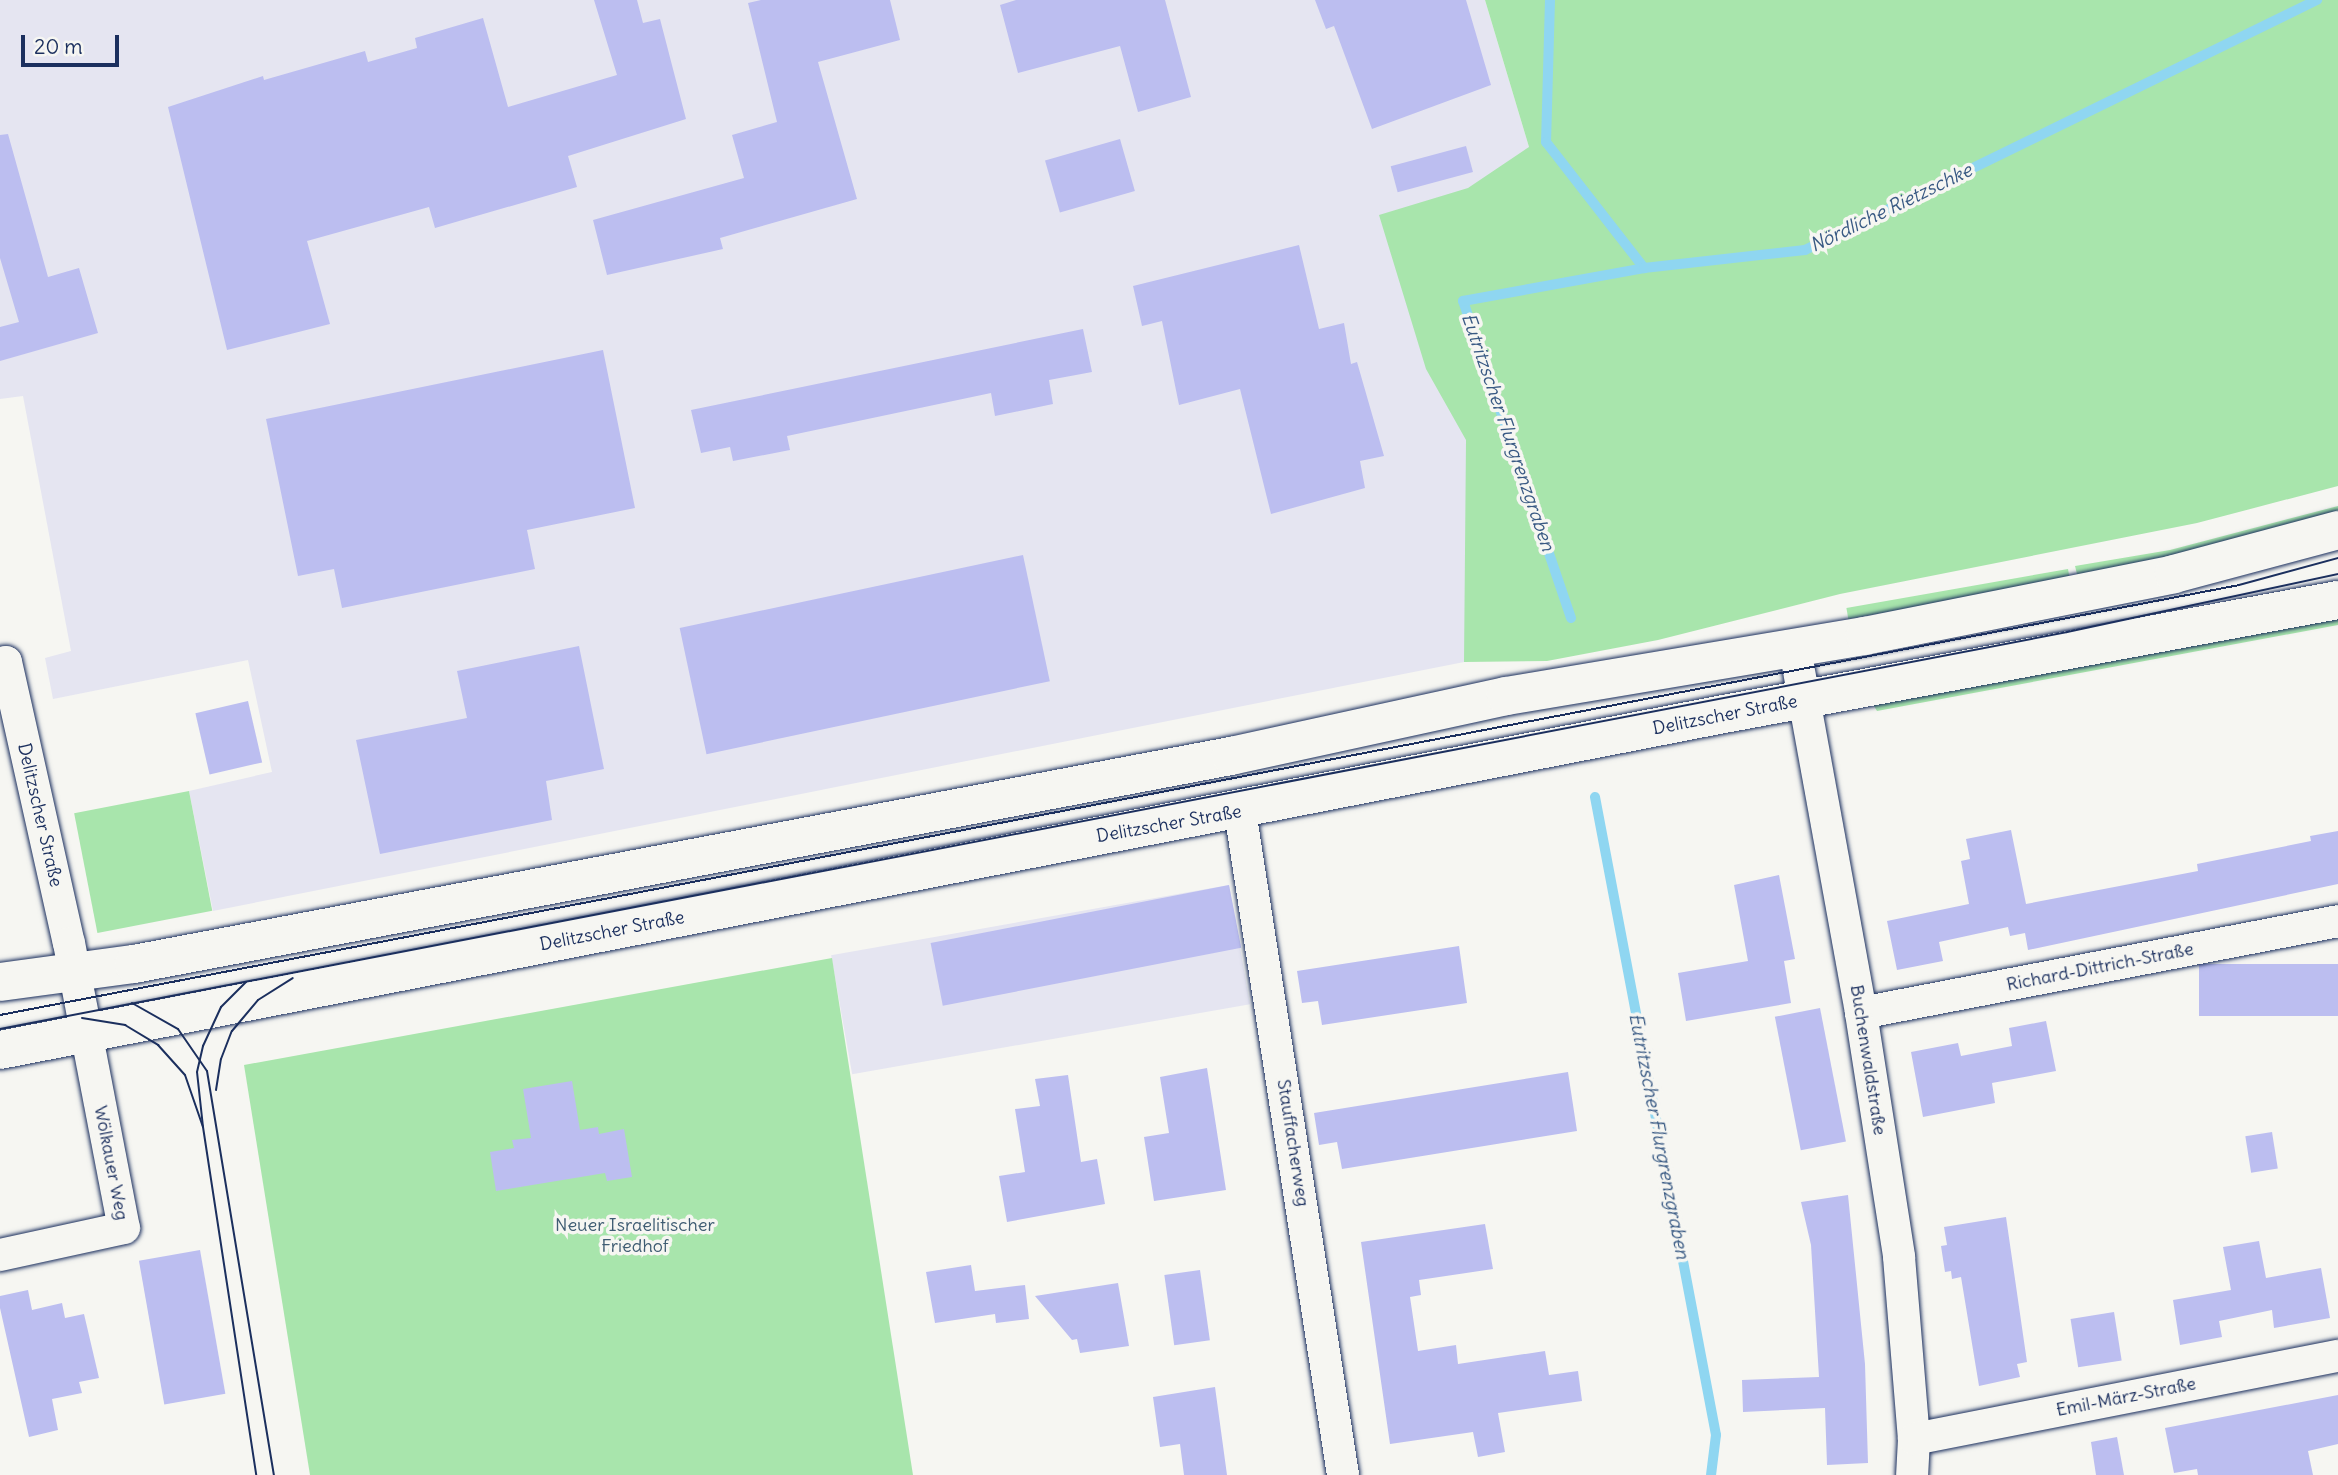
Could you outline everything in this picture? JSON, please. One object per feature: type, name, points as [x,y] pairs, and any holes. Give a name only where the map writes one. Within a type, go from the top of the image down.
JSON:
[{"type":"main road","points":[[0,982],[75,975],[1231,755],[1506,696],[1795,649],[2174,574],[2338,530]]},
{"type":"main road","name":"Delitzscher Straße","points":[[0,1050],[1805,700],[2338,600]]},
{"type":"street","name":"Buchenwaldstraße","points":[[1795,649],[1861,1013],[1899,1257],[1914,1439],[1912,1475]]},
{"type":"street","name":"Delitzscher Straße","points":[[0,663],[6,662],[75,975]]},
{"type":"street","name":"Stauffacherweg","points":[[1240,811],[1343,1475]]},
{"type":"street","name":"Richard-Dittrich-Straße","points":[[1861,1013],[2338,921]]},
{"type":"street","name":"Wölkauer Weg","points":[[0,1255],[124,1228],[75,975]]},
{"type":"street","name":"Emil-März-Straße","points":[[1914,1439],[2338,1356]]},
{"type":"shaded area","points":[[0,0],[1485,0],[1529,147],[1567,303],[1464,662],[213,911],[189,791],[272,772],[248,660],[53,699],[45,658],[71,651],[23,396],[0,399]]},
{"type":"shaded area","points":[[1229,885],[1250,1004],[852,1074],[831,955]]},
{"type":"green space","points":[[1485,0],[2338,0],[2338,486],[2197,523],[1840,594],[1658,640],[1547,661],[1464,662],[1466,440],[1426,369],[1379,215],[1468,188],[1529,147]]},
{"type":"green space","points":[[2338,506],[2338,517],[2078,578],[2075,566],[2170,550]]},
{"type":"green space","points":[[2068,569],[2070,580],[1848,619],[1846,608]]},
{"type":"green space","points":[[2338,610],[2338,625],[1877,711],[1874,706],[1873,697]]},
{"type":"green space","points":[[189,791],[212,911],[97,933],[74,813]]},
{"type":"green space","name":"Neuer Israelitischer Friedhof","points":[[832,958],[913,1475],[310,1475],[244,1065]]},
{"type":"building","points":[[594,0],[637,0],[643,23],[660,19],[686,119],[568,156],[577,187],[435,228],[429,207],[307,241],[330,324],[227,350],[168,107],[263,76],[264,80],[365,51],[368,62],[417,48],[415,38],[483,18],[508,107],[617,75]]},
{"type":"building","points":[[761,0],[890,0],[900,40],[818,62],[857,199],[720,238],[723,249],[607,275],[593,220],[744,178],[732,135],[777,122],[748,3]]},
{"type":"building","points":[[1016,0],[1165,0],[1191,97],[1138,112],[1120,46],[1018,73],[1000,5]]},
{"type":"building","points":[[1315,0],[1466,0],[1491,85],[1372,129],[1334,26],[1326,29]]},
{"type":"building","points":[[8,134],[48,277],[79,268],[98,333],[0,361],[0,327],[19,322],[0,258],[0,135]]},
{"type":"building","points":[[1120,139],[1135,191],[1060,212],[1045,160]]},
{"type":"building","points":[[1466,146],[1473,172],[1398,192],[1391,166]]},
{"type":"building","points":[[1299,245],[1319,329],[1344,323],[1351,364],[1357,362],[1384,456],[1360,461],[1365,488],[1271,514],[1240,389],[1179,405],[1162,321],[1142,326],[1133,286]]},
{"type":"building","points":[[1083,329],[1092,372],[1049,380],[1053,404],[995,416],[991,393],[787,436],[790,450],[733,461],[730,447],[701,453],[691,410]]},
{"type":"building","points":[[603,350],[635,508],[527,530],[535,569],[342,608],[334,569],[298,576],[266,419]]},
{"type":"building","points":[[1023,555],[1050,681],[706,754],[680,628]]},
{"type":"building","points":[[579,646],[604,769],[546,781],[552,820],[380,854],[356,740],[467,718],[457,671]]},
{"type":"building","points":[[248,701],[262,762],[210,775],[195,713]]},
{"type":"building","points":[[2011,830],[2026,904],[2198,871],[2197,864],[2311,841],[2310,836],[2338,831],[2338,884],[2028,950],[2025,933],[2010,936],[2008,927],[1939,942],[1943,961],[1897,970],[1887,921],[1969,904],[1961,861],[1970,859],[1966,839]]},
{"type":"building","points":[[1779,875],[1795,959],[1784,961],[1791,1003],[1686,1021],[1678,973],[1748,961],[1734,885]]},
{"type":"building","points":[[1229,885],[1241,948],[943,1006],[931,943]]},
{"type":"building","points":[[1459,946],[1467,1003],[1322,1025],[1318,1001],[1302,1003],[1297,971]]},
{"type":"building","points":[[2199,964],[2338,964],[2338,1016],[2199,1016]]},
{"type":"building","points":[[1820,1008],[1846,1142],[1801,1150],[1775,1017]]},
{"type":"building","points":[[2046,1021],[2056,1071],[1992,1083],[1995,1103],[1923,1117],[1911,1052],[1958,1043],[1961,1056],[2012,1046],[2009,1028]]},
{"type":"building","points":[[1207,1068],[1226,1190],[1154,1201],[1144,1137],[1169,1133],[1160,1077]]},
{"type":"building","points":[[1568,1072],[1577,1131],[1342,1169],[1337,1142],[1319,1145],[1314,1113]]},
{"type":"building","points":[[1068,1075],[1081,1162],[1097,1159],[1105,1204],[1007,1222],[999,1176],[1025,1172],[1015,1109],[1040,1106],[1035,1079]]},
{"type":"building","points":[[572,1081],[580,1130],[598,1127],[599,1134],[624,1129],[632,1177],[607,1181],[605,1173],[496,1191],[490,1152],[514,1148],[512,1140],[531,1138],[523,1089]]},
{"type":"building","points":[[2272,1132],[2278,1169],[2251,1173],[2245,1136]]},
{"type":"building","points":[[1848,1195],[1865,1364],[1868,1463],[1827,1465],[1825,1408],[1743,1412],[1742,1380],[1819,1377],[1811,1245],[1801,1202]]},
{"type":"building","points":[[2006,1217],[2027,1362],[2017,1364],[2020,1377],[1979,1386],[1961,1277],[1952,1279],[1951,1271],[1945,1272],[1941,1246],[1947,1245],[1944,1227]]},
{"type":"building","points":[[1485,1224],[1493,1269],[1419,1280],[1421,1295],[1410,1297],[1418,1351],[1456,1345],[1458,1364],[1545,1351],[1549,1375],[1578,1371],[1582,1401],[1498,1413],[1505,1452],[1478,1457],[1473,1432],[1390,1444],[1361,1242]]},
{"type":"building","points":[[2259,1241],[2266,1278],[2321,1268],[2330,1318],[2274,1328],[2272,1310],[2219,1321],[2222,1337],[2180,1345],[2173,1300],[2231,1290],[2223,1247]]},
{"type":"building","points":[[200,1250],[225,1394],[164,1405],[139,1261]]},
{"type":"building","points":[[971,1265],[975,1291],[1025,1285],[1029,1319],[996,1323],[995,1314],[935,1323],[926,1272]]},
{"type":"building","points":[[1200,1270],[1210,1340],[1174,1345],[1164,1275]]},
{"type":"building","points":[[1118,1283],[1129,1346],[1080,1353],[1077,1339],[1072,1340],[1035,1296]]},
{"type":"building","points":[[28,1290],[32,1310],[62,1303],[65,1318],[84,1314],[99,1378],[79,1382],[82,1393],[52,1399],[58,1430],[29,1437],[0,1308],[0,1296]]},
{"type":"building","points":[[2114,1312],[2122,1360],[2078,1367],[2071,1319]]},
{"type":"building","points":[[1215,1387],[1227,1475],[1184,1475],[1180,1444],[1160,1447],[1153,1397]]},
{"type":"building","points":[[2338,1395],[2338,1444],[2308,1451],[2313,1475],[2198,1475],[2197,1469],[2174,1473],[2165,1428]]},
{"type":"building","points":[[2117,1437],[2124,1475],[2096,1475],[2091,1442]]},
{"type":"waterway","name":"Nördliche Rietzschke","points":[[1550,0],[1546,142],[1644,268]]},
{"type":"waterway","name":"Nördliche Rietzschke","points":[[1571,618],[1463,301],[1644,268],[1805,250],[2317,0]]},
{"type":"waterway","name":"Eutritzscher Flurgrenzgraben","points":[[1595,797],[1716,1435],[1711,1475]]},
{"type":"tram line","points":[[0,1015],[2239,585],[2338,558]]},
{"type":"tram line","points":[[0,1029],[2067,632],[2338,574]]},
{"type":"tram line","points":[[216,1090],[221,1059],[232,1031],[258,1000],[293,978]]},
{"type":"tram line","points":[[82,1018],[125,1025],[158,1045],[185,1075],[203,1127],[197,1072],[203,1046],[221,1007],[246,982]]},
{"type":"tram line","points":[[132,1003],[178,1029],[207,1071],[274,1475]]},
{"type":"tram line","points":[[203,1127],[256,1475]]}]
